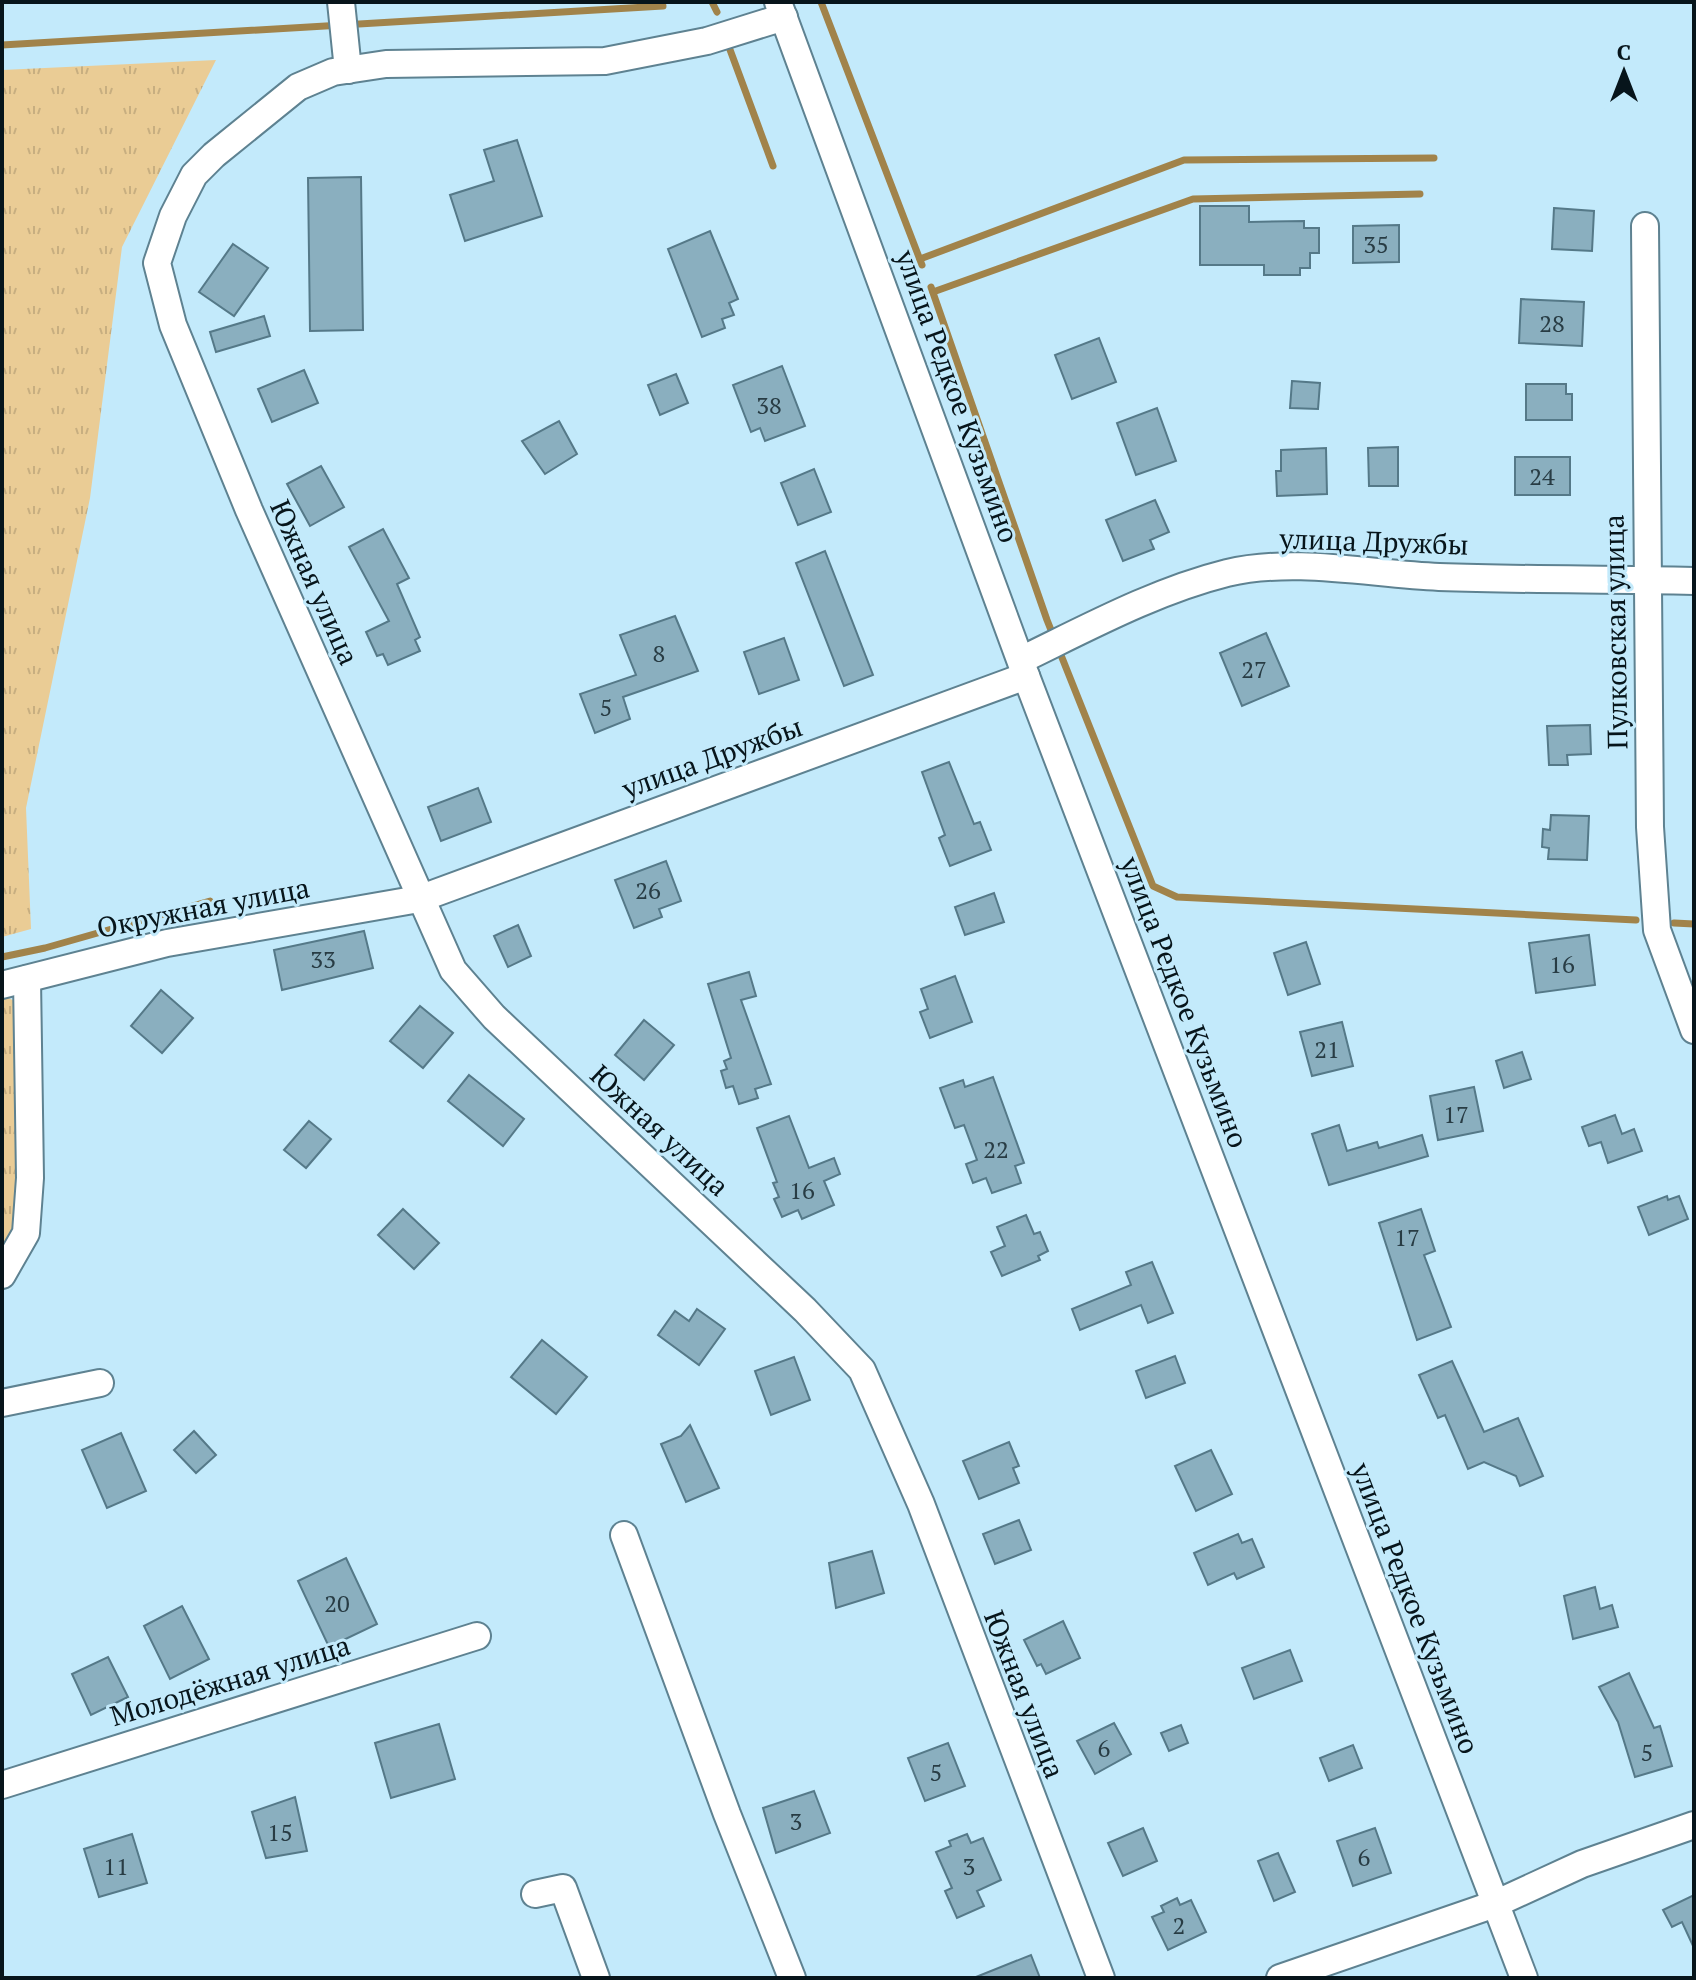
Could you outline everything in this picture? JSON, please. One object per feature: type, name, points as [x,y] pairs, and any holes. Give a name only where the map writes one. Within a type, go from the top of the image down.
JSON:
[{"type":"street","points":[[341,2],[348,70]]},
{"type":"street","name":"Южная улица","points":[[780,7],[707,41],[605,61],[386,64],[333,72],[298,87],[194,175],[173,216],[157,263],[173,325],[249,510],[453,970],[494,1017],[805,1310],[862,1370],[921,1504],[964,1625],[1101,1978]]},
{"type":"street","name":"улица Редкое Кузьмино","points":[[780,7],[1024,668],[1524,1978]]},
{"type":"street","name":"Пулковская улица","points":[[1645,226],[1650,827],[1657,930],[1694,1030]]},
{"type":"street","name":"улица Дружбы","points":[[419,899],[1024,668],[1158,597],[1228,573],[1267,568],[1439,577],[1694,581]]},
{"type":"street","name":"Окружная улица","points":[[15,982],[167,943],[419,899]]},
{"type":"street","points":[[2,1275],[26,1233],[30,1178],[15,982]]},
{"type":"street","points":[[2,1403],[100,1383]]},
{"type":"street","points":[[624,1535],[727,1814],[792,1978]]},
{"type":"street","name":"Молодёжная улица","points":[[2,1785],[477,1636]]},
{"type":"street","points":[[1280,1978],[1495,1904],[1582,1864],[1694,1825]]},
{"type":"street","points":[[535,1894],[563,1888],[596,1978]]},
{"type":"green space","points":[[216,60],[122,247],[90,498],[26,808],[31,929],[2,937],[2,70]]},
{"type":"green space","points":[[2,994],[14,1001],[23,1166],[13,1229],[2,1254]]},
{"type":"building","points":[[517,140],[542,216],[465,241],[450,195],[494,181],[484,150]]},
{"type":"building","points":[[361,177],[363,330],[310,331],[308,178]]},
{"type":"building","points":[[1200,206],[1249,206],[1249,222],[1304,221],[1304,228],[1319,228],[1319,253],[1310,253],[1310,268],[1300,268],[1300,275],[1264,275],[1264,265],[1200,265]]},
{"type":"building","points":[[1554,208],[1594,211],[1592,251],[1552,249]]},
{"type":"building","points":[[1399,225],[1399,262],[1353,263],[1353,226]]},
{"type":"building","points":[[710,231],[738,299],[729,303],[734,315],[722,319],[725,328],[702,337],[668,249]]},
{"type":"building","points":[[233,244],[268,268],[234,316],[199,292]]},
{"type":"building","points":[[1521,299],[1584,302],[1582,346],[1519,343]]},
{"type":"building","points":[[264,316],[270,336],[216,352],[210,332]]},
{"type":"building","points":[[1099,338],[1116,382],[1072,399],[1055,355]]},
{"type":"building","points":[[782,366],[805,426],[765,441],[760,428],[751,432],[733,385]]},
{"type":"building","points":[[304,370],[318,403],[272,422],[258,389]]},
{"type":"building","points":[[676,374],[688,403],[660,415],[648,385]]},
{"type":"building","points":[[1292,381],[1320,383],[1318,409],[1290,408]]},
{"type":"building","points":[[1526,384],[1566,384],[1566,394],[1572,394],[1572,420],[1526,420]]},
{"type":"building","points":[[1157,408],[1176,461],[1136,475],[1117,423]]},
{"type":"building","points":[[559,421],[577,454],[545,474],[522,441]]},
{"type":"building","points":[[1398,447],[1398,486],[1369,486],[1368,448]]},
{"type":"building","points":[[1326,448],[1327,494],[1277,496],[1276,471],[1281,471],[1281,450]]},
{"type":"building","points":[[1515,457],[1570,457],[1570,495],[1515,495]]},
{"type":"building","points":[[321,466],[344,507],[310,526],[287,484]]},
{"type":"building","points":[[814,469],[831,512],[798,525],[781,483]]},
{"type":"building","points":[[1155,500],[1169,532],[1150,540],[1154,549],[1123,561],[1106,520]]},
{"type":"building","points":[[383,529],[409,578],[397,584],[420,637],[415,640],[420,651],[388,665],[383,654],[377,656],[366,632],[389,621],[349,547]]},
{"type":"building","points":[[825,551],[873,675],[844,686],[796,563]]},
{"type":"building","points":[[675,616],[698,671],[623,697],[630,719],[595,733],[580,694],[636,675],[620,635]]},
{"type":"building","points":[[1266,633],[1289,686],[1242,706],[1220,653]]},
{"type":"building","points":[[784,638],[799,680],[759,694],[744,652]]},
{"type":"building","points":[[1590,725],[1591,754],[1567,755],[1568,765],[1549,765],[1547,726]]},
{"type":"building","points":[[949,762],[974,824],[980,822],[991,850],[950,866],[939,838],[945,835],[922,772]]},
{"type":"building","points":[[478,788],[491,822],[441,841],[428,807]]},
{"type":"building","points":[[1551,815],[1589,816],[1587,860],[1548,859],[1549,848],[1542,847],[1543,829],[1550,830]]},
{"type":"building","points":[[666,861],[681,901],[659,909],[662,917],[634,928],[615,880]]},
{"type":"building","points":[[994,893],[1004,922],[965,935],[955,907]]},
{"type":"building","points":[[518,925],[531,956],[508,967],[494,936]]},
{"type":"building","points":[[364,931],[373,968],[282,990],[274,950]]},
{"type":"building","points":[[1589,935],[1595,985],[1536,993],[1529,943]]},
{"type":"building","points":[[1306,942],[1320,984],[1288,995],[1274,953]]},
{"type":"building","points":[[749,972],[756,996],[741,1000],[771,1084],[755,1089],[758,1098],[739,1104],[733,1086],[726,1088],[721,1071],[727,1069],[724,1061],[731,1058],[708,984]]},
{"type":"building","points":[[955,976],[972,1022],[930,1038],[920,1012],[928,1009],[921,989]]},
{"type":"building","points":[[161,990],[193,1018],[162,1053],[131,1026]]},
{"type":"building","points":[[420,1006],[453,1033],[423,1068],[390,1041]]},
{"type":"building","points":[[644,1020],[674,1045],[644,1080],[615,1055]]},
{"type":"building","points":[[1342,1022],[1353,1066],[1312,1076],[1300,1032]]},
{"type":"building","points":[[1522,1052],[1531,1079],[1504,1088],[1496,1061]]},
{"type":"building","points":[[469,1075],[524,1119],[503,1146],[448,1101]]},
{"type":"building","points":[[993,1077],[1024,1163],[1015,1166],[1021,1183],[992,1193],[986,1178],[973,1183],[966,1164],[977,1160],[964,1125],[955,1128],[940,1088],[963,1080],[965,1087]]},
{"type":"building","points":[[1474,1087],[1483,1131],[1438,1140],[1430,1096]]},
{"type":"building","points":[[1615,1115],[1622,1134],[1634,1129],[1642,1151],[1608,1163],[1601,1142],[1589,1146],[1582,1127]]},
{"type":"building","points":[[789,1116],[809,1168],[834,1158],[840,1174],[824,1181],[834,1205],[802,1219],[798,1210],[782,1217],[774,1199],[779,1197],[773,1183],[777,1182],[757,1128]]},
{"type":"building","points":[[309,1121],[331,1139],[306,1168],[284,1150]]},
{"type":"building","points":[[1339,1125],[1347,1151],[1377,1142],[1379,1148],[1422,1135],[1428,1156],[1329,1185],[1312,1134]]},
{"type":"building","points":[[1667,1196],[1668,1200],[1679,1196],[1688,1219],[1649,1235],[1638,1207]]},
{"type":"building","points":[[403,1209],[439,1243],[414,1269],[378,1235]]},
{"type":"building","points":[[1421,1209],[1435,1251],[1424,1255],[1451,1327],[1417,1340],[1379,1223]]},
{"type":"building","points":[[1026,1215],[1034,1234],[1040,1232],[1048,1251],[1038,1256],[1040,1260],[1002,1276],[991,1252],[1005,1246],[997,1227]]},
{"type":"building","points":[[1152,1262],[1173,1313],[1148,1323],[1141,1305],[1080,1330],[1072,1309],[1131,1285],[1126,1272]]},
{"type":"building","points":[[697,1309],[725,1329],[699,1365],[658,1335],[675,1311],[689,1321]]},
{"type":"building","points":[[542,1340],[587,1377],[556,1414],[511,1377]]},
{"type":"building","points":[[1175,1356],[1185,1383],[1146,1398],[1136,1371]]},
{"type":"building","points":[[794,1357],[810,1400],[771,1415],[755,1371]]},
{"type":"building","points":[[1452,1361],[1484,1432],[1518,1418],[1543,1476],[1520,1486],[1516,1476],[1484,1462],[1468,1469],[1445,1415],[1438,1418],[1419,1375]]},
{"type":"building","points":[[690,1425],[719,1488],[686,1502],[661,1444],[681,1436]]},
{"type":"building","points":[[194,1431],[216,1455],[196,1473],[174,1450]]},
{"type":"building","points":[[121,1433],[146,1491],[107,1508],[82,1450]]},
{"type":"building","points":[[1009,1442],[1019,1466],[1013,1468],[1019,1483],[979,1499],[963,1461]]},
{"type":"building","points":[[1211,1450],[1232,1494],[1196,1511],[1175,1466]]},
{"type":"building","points":[[1019,1520],[1031,1550],[995,1564],[983,1534]]},
{"type":"building","points":[[1238,1534],[1242,1543],[1252,1539],[1264,1567],[1237,1579],[1234,1573],[1208,1585],[1194,1553]]},
{"type":"building","points":[[872,1551],[884,1593],[836,1608],[829,1563]]},
{"type":"building","points":[[346,1558],[377,1624],[329,1647],[298,1581]]},
{"type":"building","points":[[1595,1587],[1600,1609],[1612,1605],[1618,1627],[1573,1639],[1564,1596]]},
{"type":"building","points":[[182,1606],[209,1659],[170,1679],[144,1626]]},
{"type":"building","points":[[1063,1621],[1080,1658],[1046,1674],[1041,1664],[1037,1666],[1024,1640]]},
{"type":"building","points":[[1290,1650],[1302,1681],[1254,1699],[1242,1668]]},
{"type":"building","points":[[108,1657],[128,1697],[91,1715],[72,1674]]},
{"type":"building","points":[[1629,1673],[1654,1728],[1660,1726],[1672,1766],[1635,1777],[1618,1722],[1599,1687]]},
{"type":"building","points":[[1114,1723],[1131,1754],[1095,1774],[1077,1741]]},
{"type":"building","points":[[439,1724],[455,1779],[391,1798],[375,1743]]},
{"type":"building","points":[[1181,1725],[1188,1743],[1169,1751],[1161,1733]]},
{"type":"building","points":[[948,1743],[965,1786],[925,1801],[908,1758]]},
{"type":"building","points":[[1353,1745],[1362,1768],[1329,1781],[1320,1758]]},
{"type":"building","points":[[814,1791],[830,1833],[776,1853],[763,1808]]},
{"type":"building","points":[[295,1797],[307,1851],[266,1858],[252,1812]]},
{"type":"building","points":[[1143,1828],[1157,1861],[1123,1876],[1108,1843]]},
{"type":"building","points":[[1375,1828],[1391,1873],[1353,1886],[1337,1841]]},
{"type":"building","points":[[132,1834],[147,1883],[99,1897],[84,1849]]},
{"type":"building","points":[[967,1834],[971,1843],[983,1838],[1001,1880],[977,1891],[984,1906],[957,1918],[945,1891],[952,1888],[936,1852],[951,1846],[949,1841]]},
{"type":"building","points":[[1278,1853],[1295,1892],[1274,1901],[1258,1861]]},
{"type":"building","points":[[1694,1895],[1694,1948],[1682,1922],[1672,1927],[1663,1910]]},
{"type":"building","points":[[1177,1898],[1180,1905],[1191,1900],[1206,1932],[1168,1950],[1152,1917],[1164,1912],[1161,1906]]},
{"type":"building","points":[[1031,1955],[1040,1978],[976,1978],[976,1977]]},
{"type":"waterway","points":[[712,2],[717,12]]},
{"type":"waterway","points":[[821,2],[922,265]]},
{"type":"waterway","points":[[2,45],[663,6]]},
{"type":"waterway","points":[[729,47],[773,166]]},
{"type":"waterway","points":[[920,259],[1184,160],[1434,158]]},
{"type":"waterway","points":[[933,292],[1193,199],[1420,194]]},
{"type":"waterway","points":[[931,287],[1047,620],[1153,886],[1177,897],[1636,920]]},
{"type":"waterway","points":[[2,957],[45,948],[210,901]]},
{"type":"waterway","points":[[1674,923],[1694,924]]}]
